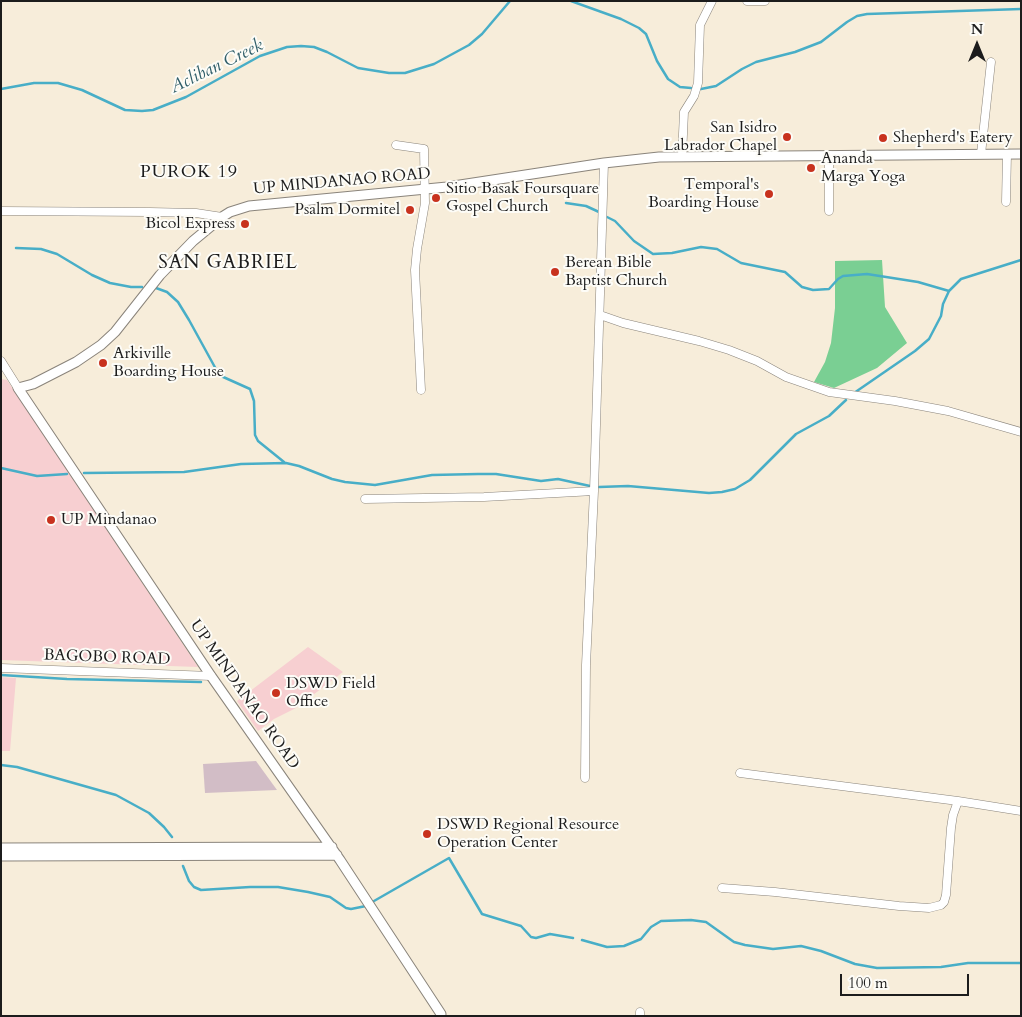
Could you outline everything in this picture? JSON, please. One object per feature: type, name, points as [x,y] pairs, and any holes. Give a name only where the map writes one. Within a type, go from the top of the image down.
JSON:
[{"type":"street","points":[[682,156],[684,112],[694,96],[698,83],[700,25],[712,1]]},
{"type":"street","points":[[747,1],[765,1]]},
{"type":"street","points":[[981,154],[991,62]]},
{"type":"street","points":[[396,145],[424,149],[424,215],[416,249],[415,270],[421,390]]},
{"type":"street","points":[[1006,154],[1006,202]]},
{"type":"street","name":"UP MINDANAO ROAD","points":[[442,1015],[334,851],[211,676],[20,391],[76,362],[108,338],[115,332],[175,258],[222,217],[230,212],[249,206],[425,189],[485,182],[604,163],[682,156],[1021,154]]},
{"type":"street","points":[[828,211],[829,155]]},
{"type":"street","points":[[585,778],[586,665],[594,491],[604,163]]},
{"type":"street","points":[[1,211],[196,213],[222,217]]},
{"type":"street","points":[[600,316],[729,350],[757,361],[786,377],[829,392],[948,410],[1021,432]]},
{"type":"street","points":[[1,361],[20,391]]},
{"type":"street","points":[[365,499],[484,498],[594,491]]},
{"type":"street","name":"BAGOBO ROAD","points":[[1,668],[211,676]]},
{"type":"street","points":[[740,773],[1021,811]]},
{"type":"street","points":[[722,888],[899,906],[929,908],[941,905],[946,895],[953,815],[958,801]]},
{"type":"street","points":[[1,848],[334,851]]},
{"type":"street","points":[[1,856],[304,851]]},
{"type":"shaded area","name":"UP Mindanao","points":[[1,379],[7,380],[198,667],[1,660]]},
{"type":"shaded area","points":[[308,647],[343,672],[296,708],[274,719],[258,731],[237,701]]},
{"type":"shaded area","points":[[1,677],[16,678],[10,751],[1,751]]},
{"type":"shaded area","points":[[256,761],[277,790],[205,793],[203,764]]},
{"type":"green space","points":[[882,260],[885,307],[907,343],[877,368],[834,388],[814,382],[825,362],[831,343],[835,308],[835,261]]},
{"type":"waterway","name":"Acliban Creek","points":[[1,89],[34,83],[58,83],[82,90],[125,110],[153,110],[186,97],[260,56],[287,47],[301,46],[314,47],[327,52],[358,68],[389,73],[405,73],[434,64],[469,45],[482,34],[510,1]]},
{"type":"waterway","name":"Acliban Creek","points":[[571,1],[621,19],[639,28],[646,34],[657,61],[668,79],[680,87],[691,88]]},
{"type":"waterway","name":"Acliban Creek","points":[[701,89],[716,86],[756,62],[795,52],[821,42],[857,16],[867,14],[1021,9]]},
{"type":"waterway","points":[[566,203],[586,206],[599,212]]},
{"type":"waterway","points":[[607,217],[615,221],[634,241],[653,254],[672,253],[701,247],[717,249],[741,263],[785,272],[802,287],[813,290],[829,289],[843,276],[867,274],[918,282],[949,291]]},
{"type":"waterway","points":[[16,248],[41,249],[57,254],[92,275],[110,283],[142,287]]},
{"type":"waterway","points":[[854,393],[915,351],[929,339],[941,316],[943,304],[949,291],[961,279],[1021,260]]},
{"type":"waterway","points":[[156,288],[167,292],[178,302],[221,376],[250,389],[254,401],[255,435],[258,441],[284,462]]},
{"type":"waterway","points":[[599,487],[628,486],[709,493],[735,489],[750,480],[796,434],[829,416],[846,400]]},
{"type":"waterway","points":[[84,473],[184,472],[241,464],[286,463],[332,479],[375,485],[432,475],[496,474],[541,481],[558,479],[590,486]]},
{"type":"waterway","points":[[1,468],[37,476],[67,474]]},
{"type":"waterway","points":[[1,675],[67,679],[201,682]]},
{"type":"waterway","points":[[1,765],[17,767],[116,795],[149,813],[172,837]]},
{"type":"waterway","points":[[374,901],[449,858],[482,914],[521,926],[531,937],[536,938],[550,934],[573,938]]},
{"type":"waterway","points":[[183,866],[189,881],[194,887],[201,890],[278,887],[330,897],[346,908],[366,906]]},
{"type":"waterway","points":[[582,940],[607,947],[624,946],[641,939],[651,927],[661,921],[691,920],[706,922],[734,942],[745,945],[773,949],[801,946],[821,951],[855,964],[877,968],[941,967],[968,963],[1021,963]]},
{"type":"place","name":"San Isidro Labrador Chapel","points":[[787,137]]},
{"type":"place","name":"Shepherd's Eatery","points":[[883,138]]},
{"type":"place","name":"Ananda Marga Yoga","points":[[811,168]]},
{"type":"place","name":"Temporal's Boarding House","points":[[769,194]]},
{"type":"place","name":"Sitio Basak Foursquare Gospel Church","points":[[436,198]]},
{"type":"place","name":"Psalm Dormitel","points":[[410,210]]},
{"type":"place","name":"Bicol Express","points":[[245,224]]},
{"type":"place","name":"Berean Bible Baptist Church","points":[[555,272]]},
{"type":"place","name":"Arkiville Boarding House","points":[[103,363]]},
{"type":"place","name":"UP Mindanao","points":[[51,520]]},
{"type":"place","name":"DSWD Field Office","points":[[276,693]]},
{"type":"place","name":"DSWD Regional Resource Operation Center","points":[[427,834]]},
{"type":"district","name":"PUROK 19","points":[[189,173]]},
{"type":"district","name":"SAN GABRIEL","points":[[228,264]]}]
